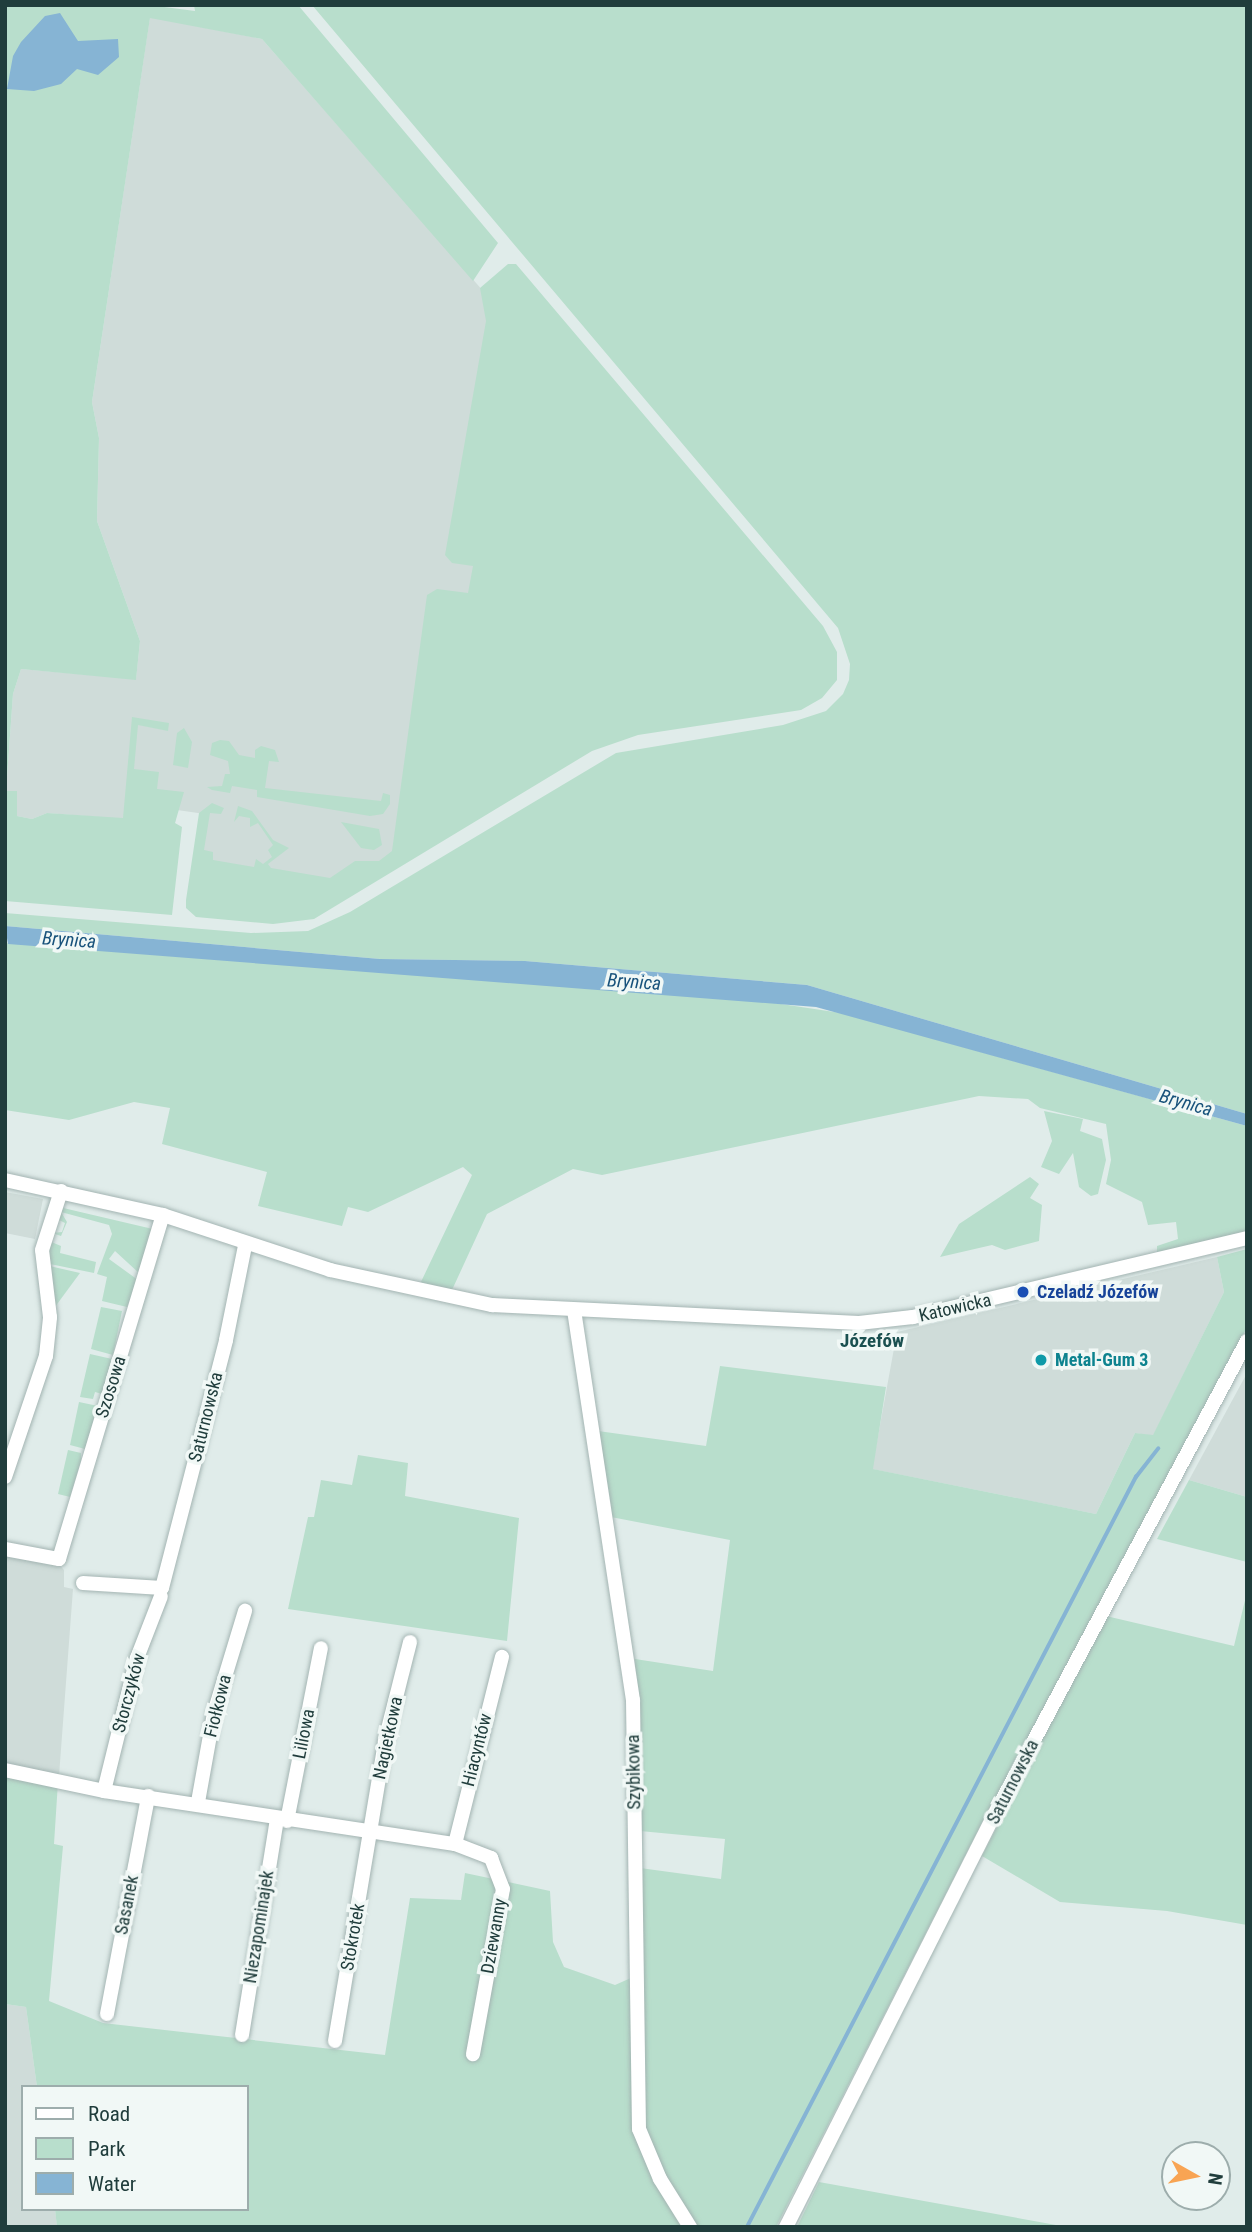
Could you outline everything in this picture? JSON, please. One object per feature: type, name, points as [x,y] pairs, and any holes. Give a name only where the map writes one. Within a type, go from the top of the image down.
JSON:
[{"type":"street","points":[[5,1180],[163,1215],[245,1246],[435,1295],[492,1305],[574,1310]]},
{"type":"street","points":[[5,1477],[46,1356],[50,1317],[41,1250],[61,1191]]},
{"type":"street","name":"Szosowa","points":[[5,1549],[59,1559],[163,1215]]},
{"type":"street","name":"Katowicka","points":[[574,1310],[859,1323],[900,1320],[1247,1238]]},
{"type":"street","name":"Saturnowska","points":[[162,1592],[245,1246]]},
{"type":"street","name":"Szybikowa","points":[[574,1310],[634,1700],[639,2129],[660,2179],[690,2227]]},
{"type":"street","name":"Saturnowska","points":[[786,2227],[999,1806],[1247,1341]]},
{"type":"street","points":[[83,1583],[162,1592]]},
{"type":"street","name":"Storczyków","points":[[104,1791],[137,1658],[162,1592]]},
{"type":"street","name":"Fiołkowa","points":[[198,1802],[215,1713],[245,1611]]},
{"type":"street","name":"Nagietkowa","points":[[369,1833],[385,1741],[410,1643]]},
{"type":"street","name":"Liliowa","points":[[282,1820],[321,1648]]},
{"type":"street","name":"Hiacyntów","points":[[455,1844],[502,1657]]},
{"type":"street","name":"Dziewanny","points":[[5,1770],[104,1791],[198,1802],[282,1820],[455,1844],[492,1858],[503,1889],[473,2054]]},
{"type":"street","name":"Sasanek","points":[[107,2014],[148,1796]]},
{"type":"street","name":"Niezapominajek","points":[[242,2035],[282,1820]]},
{"type":"street","name":"Stokrotek","points":[[335,2041],[369,1833]]},
{"type":"shaded area","points":[[150,17],[262,39],[491,300],[478,560],[401,856],[346,892],[197,867],[205,814],[177,810],[175,823],[47,813],[32,819],[17,816],[6,791],[13,694],[21,669],[136,679],[140,641],[97,521],[99,438],[92,402]]},
{"type":"shaded area","points":[[5,1192],[43,1199],[35,1239],[5,1233]]},
{"type":"shaded area","name":"Metal-Gum 3","points":[[1217,1257],[1224,1292],[1153,1436],[1135,1433],[1096,1514],[872,1469],[897,1332]]},
{"type":"shaded area","points":[[1247,1373],[1247,1497],[1189,1480]]},
{"type":"shaded area","points":[[5,1554],[57,1562],[64,1570],[64,1587],[73,1589],[59,1776],[5,1767]]},
{"type":"shaded area","points":[[5,2004],[26,2007],[37,2085],[21,2085],[21,2211],[55,2211],[57,2226],[5,2227]]},
{"type":"green space","points":[[5,5],[149,5],[195,11],[194,5],[298,5],[498,243],[473,281],[262,39],[150,18],[92,402],[99,438],[97,521],[140,641],[136,680],[21,669],[13,694],[6,791],[17,791],[17,816],[32,819],[47,813],[123,818],[132,717],[169,723],[168,731],[138,725],[134,769],[159,772],[157,789],[184,792],[175,823],[182,827],[172,915],[5,901]]},
{"type":"green space","points":[[312,5],[1247,5],[1247,1114],[807,985],[525,961],[380,959],[5,926],[5,913],[251,933],[308,931],[350,912],[616,753],[783,725],[826,711],[843,694],[849,680],[850,664],[838,628]]},
{"type":"green space","points":[[508,264],[516,264],[823,626],[837,652],[837,680],[822,698],[801,710],[638,735],[592,751],[314,919],[273,924],[196,917],[186,908],[186,900],[199,813],[212,803],[224,808],[221,814],[210,813],[204,850],[213,852],[213,860],[254,867],[256,859],[263,864],[272,857],[268,850],[273,845],[258,823],[250,827],[250,818],[239,816],[234,822],[238,806],[252,811],[273,840],[289,848],[268,864],[271,868],[330,878],[355,861],[379,861],[392,851],[427,595],[437,589],[468,593],[473,566],[452,563],[445,555],[486,321],[480,288]]},
{"type":"green space","points":[[184,728],[192,742],[188,768],[173,765],[177,733]]},
{"type":"green space","points":[[229,741],[239,755],[255,758],[255,750],[261,746],[275,750],[279,762],[269,761],[265,788],[381,801],[383,793],[390,795],[390,804],[383,814],[370,816],[257,797],[257,790],[232,786],[230,793],[212,790],[207,787],[222,786],[225,774],[230,774],[228,761],[210,755],[212,743]]},
{"type":"green space","points":[[341,822],[379,829],[382,845],[374,850],[361,848]]},
{"type":"green space","points":[[5,943],[768,1002],[841,1013],[1247,1126],[1247,1231],[1157,1253],[1157,1246],[1178,1239],[1176,1222],[1148,1225],[1142,1202],[1106,1184],[1111,1160],[1106,1124],[1040,1108],[1028,1099],[979,1096],[602,1175],[573,1169],[487,1214],[452,1290],[419,1286],[472,1175],[463,1167],[368,1212],[348,1207],[342,1226],[258,1206],[267,1172],[162,1144],[170,1108],[134,1102],[69,1120],[5,1110]]},
{"type":"green space","points":[[1044,1111],[1083,1119],[1080,1131],[1102,1139],[1106,1160],[1098,1194],[1091,1196],[1079,1187],[1073,1153],[1059,1174],[1041,1167],[1052,1141]]},
{"type":"green space","points":[[1030,1177],[1039,1184],[1030,1198],[1042,1205],[1039,1241],[1005,1250],[992,1245],[940,1257],[959,1224]]},
{"type":"green space","points":[[59,1207],[157,1230],[140,1274],[115,1251],[109,1259],[138,1280],[127,1307],[102,1301],[107,1277],[97,1274],[112,1234],[109,1225],[61,1212],[67,1222],[61,1236],[52,1233],[62,1232],[65,1223],[57,1219]]},
{"type":"green space","points":[[49,1241],[61,1246],[60,1253],[96,1262],[94,1273],[45,1263]]},
{"type":"green space","points":[[1247,1249],[1247,1327],[1106,1616],[1234,1646],[1247,1592],[1247,1925],[1167,1911],[1060,1902],[982,1856],[1009,1803],[995,1797],[776,2227],[57,2227],[55,2211],[248,2211],[248,2085],[37,2085],[26,2007],[5,2004],[5,1774],[58,1782],[54,1844],[63,1846],[49,2001],[103,2023],[385,2055],[410,1898],[461,1900],[465,1873],[550,1891],[553,1942],[564,1967],[615,1985],[640,1974],[640,1868],[721,1879],[725,1839],[640,1831],[635,1659],[713,1671],[730,1540],[611,1517],[598,1431],[706,1446],[720,1366],[886,1387],[873,1469],[1096,1514],[1135,1433],[1153,1435],[1224,1292],[1217,1257]]},
{"type":"green space","points":[[45,1265],[80,1273],[52,1311]]},
{"type":"green space","points":[[101,1307],[122,1311],[113,1355],[91,1349]]},
{"type":"green space","points":[[90,1354],[112,1359],[102,1394],[95,1392],[93,1399],[80,1397]]},
{"type":"green space","points":[[79,1402],[98,1406],[85,1449],[70,1445]]},
{"type":"green space","points":[[68,1450],[81,1453],[70,1497],[58,1494]]},
{"type":"green space","points":[[358,1455],[408,1463],[405,1496],[519,1518],[507,1641],[288,1609],[308,1517],[314,1517],[321,1480],[352,1485]]},
{"type":"green space","points":[[1189,1480],[1247,1497],[1247,1562],[1157,1539]]},
{"type":"green space","points":[[819,2182],[1067,2227],[797,2227]]},
{"type":"water","points":[[60,13],[78,41],[118,39],[119,57],[98,75],[77,69],[61,84],[34,91],[7,89],[13,56],[21,42],[45,16]]},
{"type":"water","name":"Brynica","points":[[5,926],[380,959],[525,961],[807,985],[1247,1114],[1247,1126],[816,1007],[8,944]]},
{"type":"waterway","points":[[747,2227],[1136,1477],[1158,1449]]},
{"type":"place","name":"Czeladź Józefów","points":[[1023,1292]]},
{"type":"place","name":"Metal-Gum 3","points":[[1041,1360]]},
{"type":"district","name":"Józefów","points":[[872,1341]]}]
